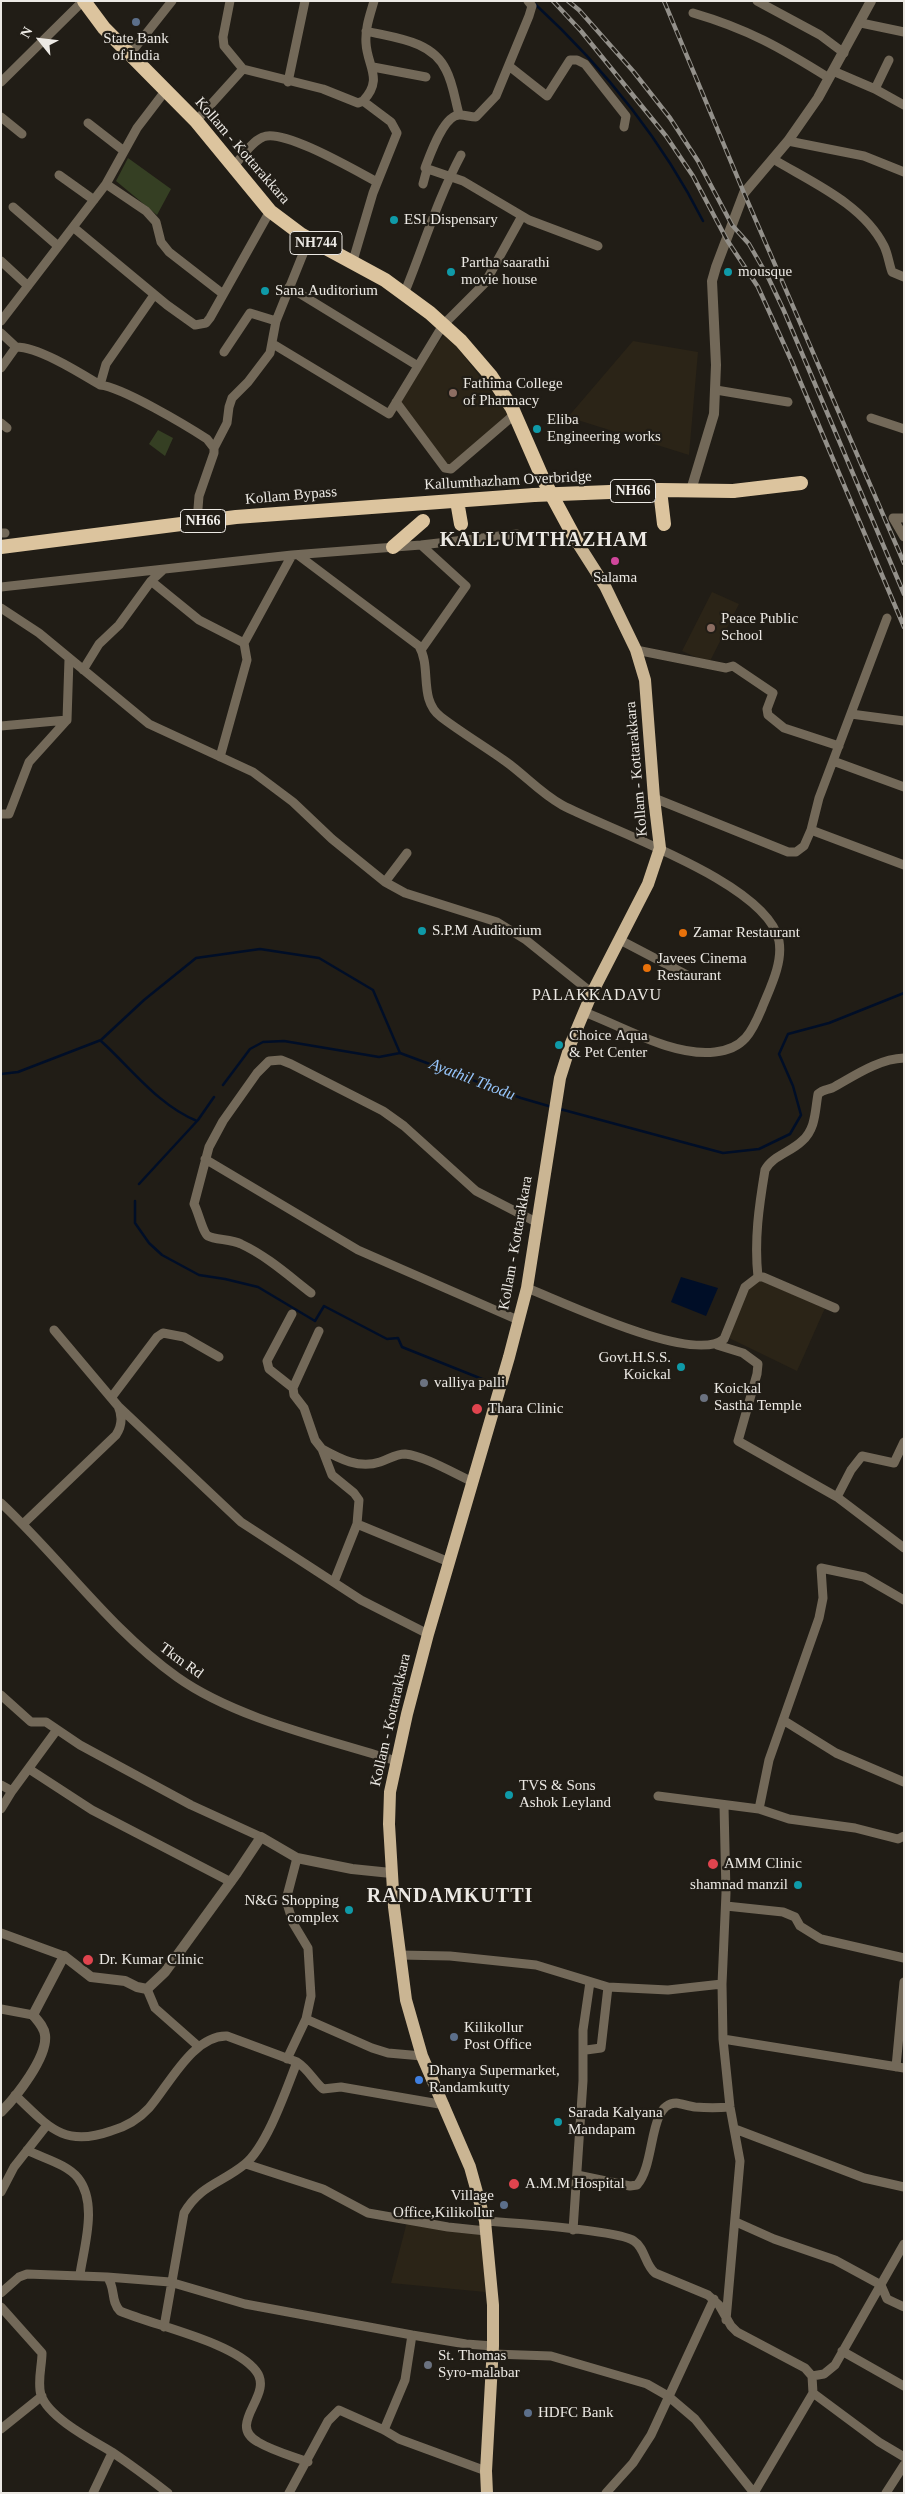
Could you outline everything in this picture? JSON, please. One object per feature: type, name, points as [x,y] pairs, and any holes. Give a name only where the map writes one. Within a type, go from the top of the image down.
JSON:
[{"type":"highway","name":"Kollam - Kottarakkara","points":[[83,1],[104,28],[196,120],[270,211],[309,239],[352,264],[385,280],[404,294],[443,324],[491,376],[515,414],[543,479],[577,542]]},
{"type":"highway","name":"Kallumthazham Overbridge","points":[[405,503],[660,490],[733,491],[801,483]]},
{"type":"highway","points":[[660,490],[664,524]]},
{"type":"highway","points":[[457,501],[462,524]]},
{"type":"highway","name":"Kollam Bypass","points":[[2,538],[405,503]]},
{"type":"highway","points":[[393,547],[423,521]]},
{"type":"main road","name":"Kollam - Kottarakkara","points":[[487,2493],[486,2471],[493,2350],[493,2305],[485,2226],[470,2167],[445,2105],[422,2056],[406,2000],[399,1955],[392,1873],[389,1824],[390,1792],[428,1634],[527,1288],[560,1078],[571,1043],[592,993],[648,884],[660,848],[654,798],[645,680],[636,650],[605,586],[577,542]]},
{"type":"street","points":[[1,82],[83,1]]},
{"type":"street","points":[[130,54],[172,1]]},
{"type":"street","points":[[230,1],[223,37],[224,46],[243,69],[288,82],[324,89],[358,103],[363,101],[374,80],[373,67],[367,50],[366,32],[374,1]]},
{"type":"street","points":[[288,82],[306,1]]},
{"type":"street","points":[[423,184],[427,169],[425,168],[444,126],[459,114],[476,116],[496,96],[532,6],[528,1]]},
{"type":"street","points":[[757,1],[826,38],[844,53]]},
{"type":"street","points":[[690,490],[710,428],[716,390],[712,281],[744,193],[788,141],[844,53],[871,1]]},
{"type":"street","points":[[693,13],[733,26],[769,41],[831,74],[874,89],[904,105]]},
{"type":"street","points":[[861,23],[904,32]]},
{"type":"street","points":[[366,32],[412,42],[426,47],[436,55],[447,71],[459,114]]},
{"type":"street","points":[[508,66],[547,96],[570,60],[577,60],[585,64],[626,116],[624,126]]},
{"type":"street","points":[[874,89],[889,60]]},
{"type":"street","points":[[373,67],[426,77]]},
{"type":"street","points":[[196,120],[243,69]]},
{"type":"street","points":[[1,321],[106,184],[137,128],[166,90]]},
{"type":"street","points":[[352,264],[377,182],[397,133],[391,122],[363,101]]},
{"type":"street","points":[[1,117],[22,134]]},
{"type":"street","points":[[88,123],[124,151]]},
{"type":"street","points":[[233,167],[259,139],[275,135],[296,141],[377,182]]},
{"type":"street","points":[[788,141],[864,156],[904,172]]},
{"type":"street","points":[[404,294],[433,213],[461,156]]},
{"type":"street","points":[[772,158],[857,211],[878,235],[885,248],[892,272],[903,276]]},
{"type":"street","points":[[427,169],[463,181],[522,216],[598,246]]},
{"type":"street","points":[[60,175],[94,200]]},
{"type":"street","points":[[106,184],[146,211],[156,222],[161,242],[169,252],[222,294]]},
{"type":"street","points":[[13,207],[58,246]]},
{"type":"street","points":[[73,227],[154,295],[195,326],[206,323],[270,211]]},
{"type":"street","points":[[273,344],[389,414],[443,324],[485,282],[522,216]]},
{"type":"street","points":[[196,522],[199,496],[211,463],[214,448],[227,423],[228,407],[232,398],[264,362],[273,344],[276,322],[309,239]]},
{"type":"street","points":[[1,261],[28,286]]},
{"type":"street","points":[[290,287],[418,366]]},
{"type":"street","points":[[100,386],[106,364],[154,295]]},
{"type":"street","points":[[224,352],[250,313],[276,322]]},
{"type":"street","points":[[1,333],[16,347],[23,347],[56,361],[100,386],[109,386],[149,406],[202,436],[214,448]]},
{"type":"street","points":[[1,368],[16,347]]},
{"type":"street","points":[[716,390],[788,402]]},
{"type":"street","points":[[396,402],[445,468],[451,469],[515,414]]},
{"type":"street","points":[[871,418],[904,429]]},
{"type":"street","points":[[904,518],[893,518],[904,536]]},
{"type":"street","points":[[1,587],[295,555],[421,545],[517,534]]},
{"type":"street","points":[[421,545],[466,586],[421,650]]},
{"type":"street","points":[[295,555],[400,631],[421,650],[424,654],[425,684],[430,701],[439,716],[506,762],[551,798],[660,848],[737,891],[756,906],[771,924],[779,941],[778,964],[754,1026],[741,1044],[726,1051],[698,1052],[655,1042],[584,1012]]},
{"type":"street","points":[[220,757],[247,660],[244,643],[295,555]]},
{"type":"street","points":[[83,670],[99,644],[119,625],[151,581],[163,570]]},
{"type":"street","points":[[151,581],[199,620],[244,643]]},
{"type":"street","points":[[1,608],[39,633],[149,724],[253,772],[293,802],[332,839],[385,882],[405,893],[496,922],[526,940],[592,993]]},
{"type":"street","points":[[654,798],[788,852],[796,852],[804,846],[819,798],[887,618]]},
{"type":"street","points":[[636,650],[726,668],[733,666],[772,694],[767,709],[768,715],[784,728],[839,746]]},
{"type":"street","points":[[1,814],[10,814],[29,762],[67,720],[69,659]]},
{"type":"street","points":[[851,714],[904,721]]},
{"type":"street","points":[[1,726],[67,720]]},
{"type":"street","points":[[833,761],[904,787]]},
{"type":"street","points":[[810,830],[904,865]]},
{"type":"street","points":[[385,882],[407,853]]},
{"type":"street","points":[[620,940],[687,975]]},
{"type":"street","points":[[758,1277],[754,1248],[765,1170],[768,1163],[803,1141],[816,1116],[818,1094],[822,1090],[830,1089],[853,1075],[894,1059],[904,1058]]},
{"type":"street","points":[[311,1293],[261,1255],[229,1239],[209,1237],[205,1234],[200,1215],[194,1204],[205,1159],[223,1121],[257,1073],[269,1061],[280,1060],[314,1074],[383,1111],[404,1126],[476,1191],[536,1222]]},
{"type":"street","points":[[205,1159],[358,1250],[518,1320]]},
{"type":"street","points":[[718,1345],[724,1339],[730,1327],[746,1287],[758,1277],[763,1277],[834,1308]]},
{"type":"street","points":[[527,1288],[650,1336],[693,1346],[718,1345],[743,1353],[758,1364],[757,1374],[738,1441],[837,1496],[904,1548]]},
{"type":"street","points":[[292,1314],[267,1360],[269,1369],[293,1388]]},
{"type":"street","points":[[54,1330],[118,1406],[241,1522],[361,1600],[428,1634]]},
{"type":"street","points":[[319,1331],[293,1388],[294,1395],[304,1408],[315,1440],[322,1449],[332,1475],[354,1493],[359,1500],[357,1524],[334,1582]]},
{"type":"street","points":[[111,1398],[156,1337],[163,1333],[184,1337],[219,1357]]},
{"type":"street","points":[[23,1524],[116,1435],[122,1420],[118,1406]]},
{"type":"street","points":[[837,1496],[851,1470],[862,1456],[894,1463],[904,1442]]},
{"type":"street","points":[[322,1449],[342,1460],[372,1465],[396,1455],[406,1454],[473,1482]]},
{"type":"street","name":"Tkm Rd","points":[[1,1503],[116,1623],[147,1653],[178,1677],[216,1700],[268,1720],[396,1761]]},
{"type":"street","points":[[357,1524],[449,1562]]},
{"type":"street","points":[[760,1809],[769,1760],[819,1618],[823,1598],[821,1568],[864,1577],[904,1600]]},
{"type":"street","points":[[1,1695],[30,1722],[46,1722],[56,1731],[191,1804],[260,1837],[297,1858],[352,1870],[392,1873]]},
{"type":"street","points":[[783,1720],[836,1753],[904,1782]]},
{"type":"street","points":[[1,1809],[56,1731]]},
{"type":"street","points":[[29,1769],[92,1810],[231,1882]]},
{"type":"street","points":[[1,1785],[12,1791]]},
{"type":"street","points":[[658,1796],[724,1806],[760,1809],[790,1819],[855,1828],[898,1839],[904,1836]]},
{"type":"street","points":[[724,1806],[726,1906],[722,1984],[723,2039],[730,2107],[740,2161],[726,2320]]},
{"type":"street","points":[[1,1933],[64,1956],[92,1977],[125,1981],[137,1988],[147,1989],[165,1972],[231,1882],[260,1837]]},
{"type":"street","points":[[287,2059],[306,2019],[311,1996],[308,1948],[292,1923],[286,1900],[297,1858]]},
{"type":"street","points":[[726,1906],[783,1912],[795,1917],[800,1926],[820,1939],[904,1958]]},
{"type":"street","points":[[399,1955],[450,1956],[536,1965],[608,1987],[668,1990],[722,1984]]},
{"type":"street","points":[[33,2015],[64,1956]]},
{"type":"street","points":[[572,2230],[584,2081],[583,2030],[590,1982]]},
{"type":"street","points":[[723,2039],[900,2067],[904,1982]]},
{"type":"street","points":[[586,2050],[601,2048],[608,1987]]},
{"type":"street","points":[[147,1989],[155,2008],[198,2046]]},
{"type":"street","points":[[1,2009],[33,2015],[44,2029],[46,2037],[30,2078],[1,2112]]},
{"type":"street","points":[[306,2019],[372,2048],[388,2053],[422,2056]]},
{"type":"street","points":[[15,2095],[47,2125],[74,2138],[83,2138],[116,2130],[134,2121],[148,2109],[198,2046],[219,2036],[227,2036],[304,2066],[314,2081],[323,2088],[341,2087],[445,2105]]},
{"type":"street","points":[[164,2327],[180,2226],[191,2201],[200,2191],[246,2164],[256,2152],[277,2111],[296,2062]]},
{"type":"street","points":[[577,2175],[630,2186],[638,2185],[646,2171],[656,2119],[661,2109],[675,2103],[712,2108],[730,2107]]},
{"type":"street","points":[[1,2192],[8,2177],[47,2125]]},
{"type":"street","points":[[735,2129],[864,2178],[904,2188]]},
{"type":"street","points":[[27,2150],[71,2172],[79,2178],[83,2187],[88,2210],[80,2274]]},
{"type":"street","points":[[1,2293],[19,2277],[27,2274],[80,2274],[170,2282],[245,2304],[493,2350],[551,2356],[647,2384],[668,2396],[695,2419],[754,2493],[813,2393],[812,2376],[805,2368],[737,2332],[726,2320],[714,2299],[699,2290],[654,2273],[650,2270],[637,2243],[631,2239],[572,2230],[485,2226],[448,2227],[368,2213],[323,2189],[246,2164]]},
{"type":"street","points":[[736,2222],[774,2240],[835,2260],[881,2285],[887,2299],[904,2307]]},
{"type":"street","points":[[812,2376],[830,2371],[904,2244]]},
{"type":"street","points":[[107,2277],[110,2280],[114,2306],[120,2311],[204,2341],[249,2363],[260,2375],[261,2381],[257,2397],[247,2419],[246,2430],[258,2442],[308,2462]]},
{"type":"street","points":[[606,2493],[644,2449],[714,2299]]},
{"type":"street","points":[[1,2307],[42,2353],[40,2382],[42,2396],[65,2422],[168,2493]]},
{"type":"street","points":[[384,2430],[405,2380],[412,2335]]},
{"type":"street","points":[[842,2351],[904,2386]]},
{"type":"street","points":[[813,2393],[879,2442],[904,2457]]},
{"type":"street","points":[[1,2429],[42,2396]]},
{"type":"street","points":[[289,2493],[334,2415],[339,2410],[384,2430],[399,2440],[486,2471]]},
{"type":"street","points":[[93,2493],[112,2453]]},
{"type":"street","points":[[886,2493],[904,2465]]},
{"type":"shaded area","points":[[446,332],[511,418],[448,467],[398,400]]},
{"type":"shaded area","points":[[633,341],[698,352],[689,455],[568,417]]},
{"type":"shaded area","name":"Peace Public School","points":[[712,592],[739,604],[709,663],[682,651]]},
{"type":"shaded area","points":[[757,1279],[825,1308],[797,1371],[729,1338],[749,1286]]},
{"type":"shaded area","points":[[407,2222],[482,2233],[485,2292],[391,2283]]},
{"type":"green space","points":[[128,158],[171,189],[157,215],[116,181]]},
{"type":"green space","points":[[158,430],[173,438],[165,456],[149,444]]},
{"type":"water","points":[[681,1277],[718,1288],[706,1316],[671,1302]]},
{"type":"waterway","points":[[535,4],[584,53],[629,105],[669,162],[703,221]]},
{"type":"waterway","name":"Ayathil Thodu","points":[[1,1074],[18,1072],[101,1040],[144,1000],[196,958],[260,949],[319,958],[373,990],[400,1053],[521,1098],[552,1107]]},
{"type":"waterway","name":"Ayathil Thodu","points":[[560,1109],[723,1153],[759,1149],[790,1134],[801,1115],[793,1086],[779,1054],[788,1034],[829,1023],[904,993]]},
{"type":"waterway","points":[[101,1041],[146,1086],[170,1106],[197,1121]]},
{"type":"waterway","points":[[223,1085],[250,1049],[263,1042],[284,1041],[379,1057],[400,1053]]},
{"type":"waterway","points":[[139,1184],[198,1120],[214,1097]]},
{"type":"waterway","points":[[135,1201],[135,1223],[149,1243],[162,1255],[199,1275],[258,1287],[315,1321],[324,1306],[387,1339],[398,1338],[402,1347],[492,1383]]},
{"type":"railway","points":[[553,1],[581,31],[666,136],[693,176],[727,240],[758,287],[792,362],[904,627]]},
{"type":"railway","points":[[568,1],[579,10],[633,71],[670,118],[698,161],[732,225],[749,244],[768,277],[904,594]]},
{"type":"railway","points":[[664,1],[744,193],[904,563]]},
{"type":"place","name":"State Bank of India","points":[[136,22]]},
{"type":"place","name":"ESI Dispensary","points":[[394,220]]},
{"type":"place","name":"Partha saarathi movie house","points":[[451,272]]},
{"type":"place","name":"mousque","points":[[728,272]]},
{"type":"place","name":"Sana Auditorium","points":[[265,291]]},
{"type":"place","name":"Fathima College of Pharmacy","points":[[453,393]]},
{"type":"place","name":"Eliba Engineering works","points":[[537,429]]},
{"type":"place","name":"Salama","points":[[615,561]]},
{"type":"place","name":"Peace Public School","points":[[711,628]]},
{"type":"place","name":"S.P.M Auditorium","points":[[422,931]]},
{"type":"place","name":"Zamar Restaurant","points":[[683,933]]},
{"type":"place","name":"Javees Cinema Restaurant","points":[[647,968]]},
{"type":"place","name":"Choice Aqua & Pet Center","points":[[559,1045]]},
{"type":"place","name":"Govt.H.S.S. Koickal","points":[[681,1367]]},
{"type":"place","name":"valliya palli","points":[[424,1383]]},
{"type":"place","name":"Koickal Sastha Temple","points":[[704,1398]]},
{"type":"place","name":"Thara Clinic","points":[[477,1409]]},
{"type":"place","name":"TVS & Sons Ashok Leyland","points":[[509,1795]]},
{"type":"place","name":"AMM Clinic","points":[[713,1864]]},
{"type":"place","name":"shamnad manzil","points":[[798,1885]]},
{"type":"place","name":"N&G Shopping complex","points":[[349,1910]]},
{"type":"place","name":"Dr. Kumar Clinic","points":[[88,1960]]},
{"type":"place","name":"Kilikollur Post Office","points":[[454,2037]]},
{"type":"place","name":"Dhanya Supermarket, Randamkutty","points":[[419,2080]]},
{"type":"place","name":"Sarada Kalyana Mandapam","points":[[558,2122]]},
{"type":"place","name":"A.M.M Hospital","points":[[514,2184]]},
{"type":"place","name":"Village Office,Kilikollur","points":[[504,2205]]},
{"type":"place","name":"St. Thomas Syro-malabar","points":[[428,2365]]},
{"type":"place","name":"HDFC Bank","points":[[528,2413]]},
{"type":"district","name":"KALLUMTHAZHAM","points":[[544,541]]},
{"type":"district","name":"PALAKKADAVU","points":[[597,996]]},
{"type":"district","name":"RANDAMKUTTI","points":[[450,1897]]}]
